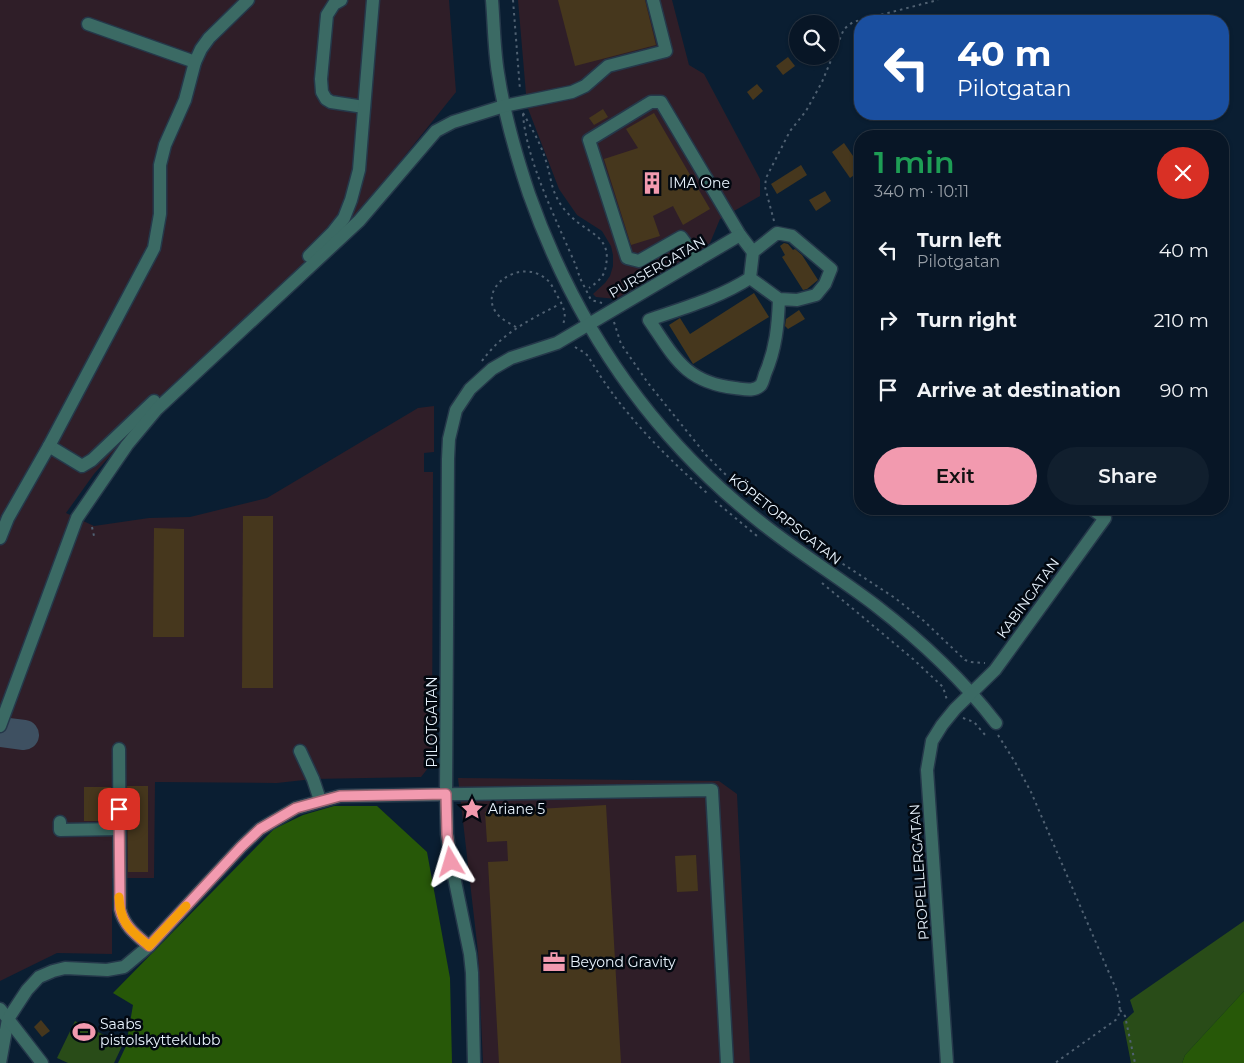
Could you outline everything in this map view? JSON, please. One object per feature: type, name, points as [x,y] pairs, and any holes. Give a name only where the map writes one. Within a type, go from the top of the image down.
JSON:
[{"type":"street","points":[[0,538],[8,518],[50,446],[154,248],[160,214],[160,165],[165,145],[185,100],[201,49],[209,38],[248,0]]},
{"type":"street","points":[[341,0],[334,4],[327,15],[321,79],[322,92],[326,99],[331,102],[364,108]]},
{"type":"street","points":[[82,466],[92,460],[333,232],[344,218],[352,200],[359,170],[373,0]]},
{"type":"street","name":"KÖPETORPSGATAN","points":[[492,0],[498,73],[504,106],[522,171],[539,222],[569,290],[614,366],[648,413],[700,469],[759,521],[894,620],[924,645],[972,694],[996,724]]},
{"type":"street","points":[[0,726],[77,518],[127,445],[157,409],[359,221],[436,131],[453,122],[504,106],[572,92],[585,86],[608,66],[666,51],[653,0]]},
{"type":"street","points":[[88,24],[196,62]]},
{"type":"street","points":[[698,260],[681,237],[639,261],[627,258],[589,140],[651,102],[661,102],[740,235],[753,252],[750,278]]},
{"type":"street","points":[[750,278],[779,299],[797,300],[816,295],[825,284],[831,269],[792,236],[777,233],[753,252]]},
{"type":"street","name":"PURSERGATAN","points":[[588,324],[740,235]]},
{"type":"street","points":[[750,278],[716,297],[648,320],[668,351],[687,372],[717,386],[753,390],[760,385],[772,359],[778,333],[779,299]]},
{"type":"street","name":"PILOTGATAN","points":[[474,1063],[470,954],[447,834],[448,459],[450,439],[456,410],[470,388],[492,369],[511,358],[543,348],[568,337],[588,324]]},
{"type":"street","points":[[50,446],[102,480]]},
{"type":"street","name":"KABINGATAN","points":[[972,694],[995,670],[1106,518],[1101,515]]},
{"type":"street","name":"PROPELLERGATAN","points":[[947,1063],[927,770],[932,740],[950,714],[972,694]]},
{"type":"street","points":[[119,750],[120,909],[122,918],[129,929],[149,946]]},
{"type":"street","points":[[300,751],[320,800]]},
{"type":"street","points":[[5,1060],[4,1014],[39,978],[53,971],[65,968],[107,970],[124,967],[149,946],[260,829],[296,808],[320,800],[346,795],[712,790],[727,1063]]},
{"type":"street","points":[[60,822],[60,830],[119,829]]},
{"type":"street","points":[[4,1014],[42,1063]]},
{"type":"path","points":[[513,0],[521,102]]},
{"type":"path","points":[[880,15],[938,0]]},
{"type":"path","points":[[777,233],[766,195],[766,178],[790,131],[806,111],[822,82],[844,28],[854,22]]},
{"type":"path","points":[[589,288],[602,278],[605,272],[606,254],[603,243],[591,230],[576,221],[556,198],[540,145],[522,111],[523,123],[536,170],[580,278],[591,300],[603,303],[616,324],[621,344],[648,383],[706,455],[733,482],[772,514],[814,545],[895,598],[924,621],[965,660],[987,663],[995,670]]},
{"type":"path","points":[[516,327],[499,316],[494,309],[494,288],[498,282],[510,274],[533,272],[546,278],[552,285],[565,314],[562,326],[568,337]]},
{"type":"path","points":[[481,362],[488,352],[516,327],[558,305]]},
{"type":"path","points":[[92,527],[94,536]]},
{"type":"path","points":[[996,724],[996,732],[1031,792],[1116,989],[1120,1010],[1125,1016],[1135,1063]]},
{"type":"path","points":[[1055,1063],[1117,1019],[1120,1010]]},
{"type":"shaded area","points":[[0,0],[449,0],[456,92],[354,219],[154,406],[94,474],[66,513],[94,526],[149,518],[190,517],[267,498],[418,408],[434,406],[434,452],[424,453],[424,472],[433,472],[432,763],[421,777],[313,779],[277,783],[155,782],[154,878],[112,878],[112,954],[57,953],[0,981]]},
{"type":"shaded area","points":[[518,0],[672,0],[689,65],[704,74],[760,179],[760,196],[720,219],[710,243],[616,299],[596,297],[593,294],[610,276],[613,266],[611,246],[602,231],[577,215],[559,189],[527,106]]},
{"type":"shaded area","points":[[458,778],[719,781],[737,794],[750,1063],[483,1063],[478,952]]},
{"type":"green space","points":[[334,806],[377,806],[427,852],[450,978],[452,1063],[118,1063],[126,1046],[133,1005],[113,993],[274,829],[303,815]]},
{"type":"green space","points":[[1244,921],[1244,991],[1185,1055],[1182,1063],[1131,1063],[1123,1022],[1134,1012],[1130,1000]]},
{"type":"green space","points":[[1244,991],[1244,1063],[1182,1063],[1185,1055]]},
{"type":"green space","name":"Saabs pistolskytteklubb","points":[[75,1021],[123,1044],[114,1063],[68,1063],[57,1058]]},
{"type":"building","points":[[558,0],[645,0],[656,45],[575,66]]},
{"type":"building","points":[[788,57],[789,65],[795,66],[783,75],[776,66]]},
{"type":"building","points":[[757,84],[763,91],[753,100],[747,92]]},
{"type":"building","points":[[603,109],[608,117],[594,125],[589,118]]},
{"type":"building","name":"IMA One","points":[[654,113],[710,209],[683,225],[673,206],[653,216],[660,236],[631,245],[604,159],[638,148],[626,129]]},
{"type":"building","points":[[844,143],[854,157],[854,175],[850,178],[832,152]]},
{"type":"building","points":[[801,165],[807,175],[777,194],[771,184]]},
{"type":"building","points":[[825,191],[831,201],[816,211],[809,200]]},
{"type":"building","points":[[784,243],[802,255],[818,280],[807,289],[803,290],[782,257],[785,255],[780,246]]},
{"type":"building","points":[[754,293],[769,317],[693,364],[669,325],[680,318],[690,334]]},
{"type":"building","points":[[799,310],[805,319],[788,329],[785,326],[786,319]]},
{"type":"building","points":[[243,516],[273,516],[273,688],[242,688]]},
{"type":"building","points":[[154,528],[184,529],[184,637],[153,637]]},
{"type":"building","points":[[127,786],[148,786],[148,872],[128,872]]},
{"type":"building","points":[[84,787],[111,787],[111,821],[84,821]]},
{"type":"building","name":"Beyond Gravity","points":[[606,805],[621,1063],[499,1063],[488,862],[508,861],[507,841],[487,842],[485,812]]},
{"type":"building","points":[[696,855],[698,891],[677,892],[675,856]]},
{"type":"building","points":[[41,1020],[50,1031],[42,1037],[34,1027]]},
{"type":"taxiway","points":[[0,732],[24,735]]},
{"type":"slow traffic","points":[[119,897],[122,918],[129,929],[149,946],[186,906]]},
{"type":"place","name":"IMA One","points":[[652,183]]},
{"type":"place","name":"Ariane 5","points":[[472,809]]},
{"type":"place","name":"Beyond Gravity","points":[[554,962]]},
{"type":"place","name":"Saabs pistolskytteklubb","points":[[84,1032]]},
{"type":"route","points":[[119,809],[120,909],[122,918],[129,929],[149,946],[260,829],[296,808],[320,800],[350,795],[446,794],[447,834],[451,862]]}]
